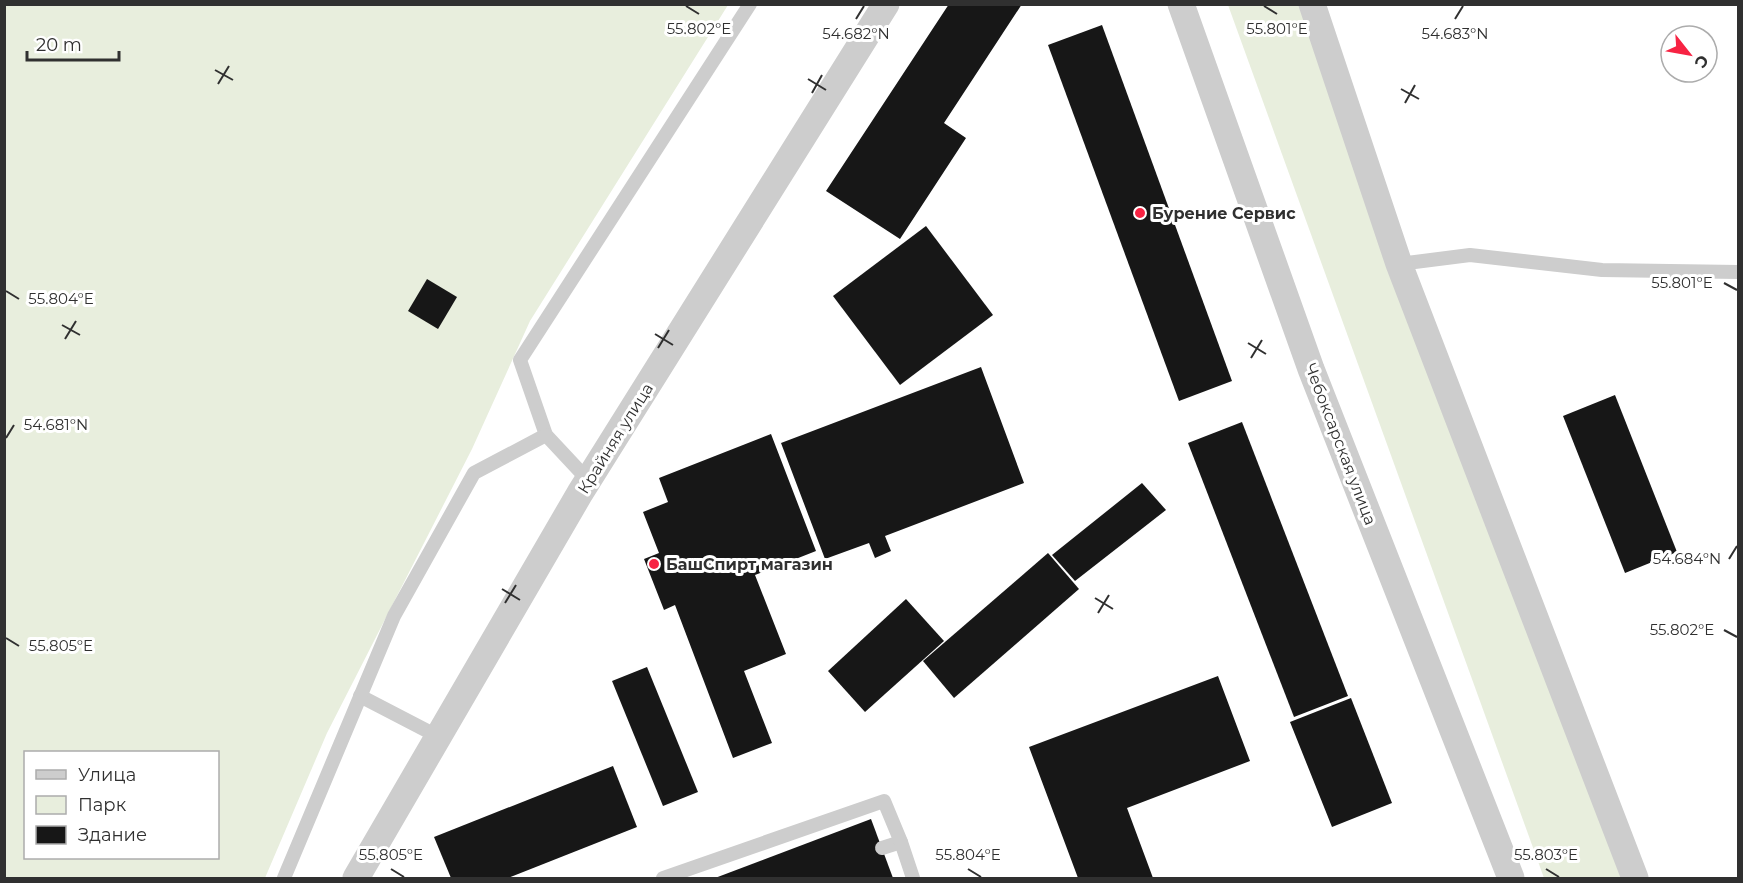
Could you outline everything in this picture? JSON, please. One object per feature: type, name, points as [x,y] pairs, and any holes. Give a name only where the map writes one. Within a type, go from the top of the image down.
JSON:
[{"type":"street","name":"Крайняя улица","points":[[356,879],[588,480],[886,4]]},
{"type":"street","name":"Чебоксарская улица","points":[[1181,4],[1311,369],[1511,879]]},
{"type":"street","points":[[1312,4],[1399,264],[1635,879]]},
{"type":"lane","points":[[588,480],[546,435],[520,360],[750,4]]},
{"type":"lane","points":[[1399,264],[1470,255],[1602,270],[1738,272]]},
{"type":"lane","points":[[284,879],[394,616],[474,474],[546,435]]},
{"type":"lane","points":[[360,696],[438,737]]},
{"type":"lane","points":[[663,879],[884,801],[902,842],[913,879]]},
{"type":"lane","points":[[882,849],[902,842]]},
{"type":"green space","points":[[5,5],[728,5],[530,321],[472,449],[327,733],[265,878],[5,878]]},
{"type":"green space","points":[[1228,5],[1305,5],[1621,878],[1544,878]]},
{"type":"building","points":[[949,4],[1022,4],[944,123],[966,138],[900,239],[826,191]]},
{"type":"building","name":"Бурение Сервис","points":[[1102,25],[1232,381],[1179,401],[1048,45]]},
{"type":"building","points":[[926,226],[993,315],[900,385],[833,296]]},
{"type":"building","points":[[427,279],[457,297],[438,329],[408,311]]},
{"type":"building","points":[[981,367],[1024,483],[885,536],[891,551],[875,558],[869,543],[825,559],[781,443]]},
{"type":"building","points":[[1615,395],[1677,552],[1625,573],[1563,416]]},
{"type":"building","points":[[1242,422],[1348,696],[1294,717],[1188,443]]},
{"type":"building","points":[[771,434],[816,551],[755,575],[786,654],[744,671],[772,743],[733,758],[675,605],[664,610],[644,559],[659,553],[643,512],[668,502],[659,478]]},
{"type":"building","points":[[1142,483],[1166,510],[1075,581],[1052,555]]},
{"type":"building","points":[[1048,553],[1079,589],[954,698],[923,661]]},
{"type":"building","points":[[906,599],[944,641],[865,712],[828,671]]},
{"type":"building","points":[[647,667],[698,792],[663,806],[612,681]]},
{"type":"building","points":[[1218,676],[1250,761],[1127,808],[1153,878],[1078,878],[1029,747]]},
{"type":"building","points":[[1351,698],[1392,803],[1332,827],[1290,722]]},
{"type":"building","points":[[613,766],[637,827],[508,878],[451,878],[434,837]]},
{"type":"building","points":[[871,819],[893,878],[715,878]]},
{"type":"place","name":"Бурение Сервис","points":[[1140,213]]},
{"type":"place","name":"БашСпирт магазин","points":[[654,564]]}]
